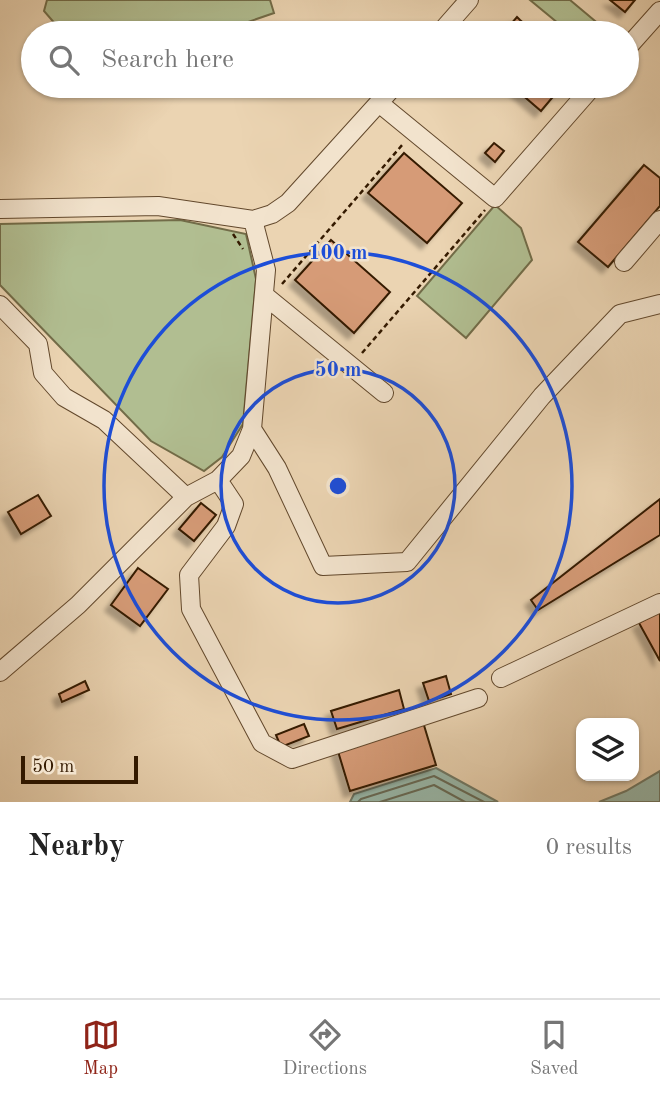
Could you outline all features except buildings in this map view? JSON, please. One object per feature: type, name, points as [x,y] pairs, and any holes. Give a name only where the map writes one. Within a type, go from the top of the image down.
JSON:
[{"type":"street","points":[[451,21],[469,0]]},
{"type":"street","points":[[639,35],[660,11]]},
{"type":"street","points":[[0,209],[158,206],[253,220],[272,214],[288,203],[383,98]]},
{"type":"street","points":[[379,103],[495,198],[582,98]]},
{"type":"street","points":[[0,672],[78,604],[186,497],[218,480],[241,456],[252,429],[272,291],[253,220]]},
{"type":"street","points":[[625,262],[660,220]]},
{"type":"street","points":[[272,291],[384,393]]},
{"type":"street","points":[[252,429],[277,468],[323,566],[407,562],[541,397],[620,314],[660,304]]},
{"type":"street","points":[[0,305],[38,344],[43,373],[64,397],[104,419],[186,497]]},
{"type":"street","points":[[218,480],[234,504],[226,526],[189,575],[191,609],[262,743],[292,760],[478,698]]},
{"type":"street","points":[[501,678],[660,603]]},
{"type":"path","points":[[272,291],[415,130]]},
{"type":"path","points":[[360,355],[495,198]]},
{"type":"green space","points":[[47,0],[270,0],[274,13],[251,21],[53,21],[44,11]]},
{"type":"green space","points":[[530,0],[570,0],[595,21],[555,21]]},
{"type":"green space","points":[[495,205],[521,228],[532,260],[466,338],[417,296]]},
{"type":"green space","points":[[180,220],[246,234],[256,279],[243,424],[222,457],[204,471],[151,441],[0,285],[0,224]]},
{"type":"water","points":[[436,768],[498,802],[350,802],[354,794]]},
{"type":"water","points":[[660,771],[660,802],[599,802],[626,791]]}]
